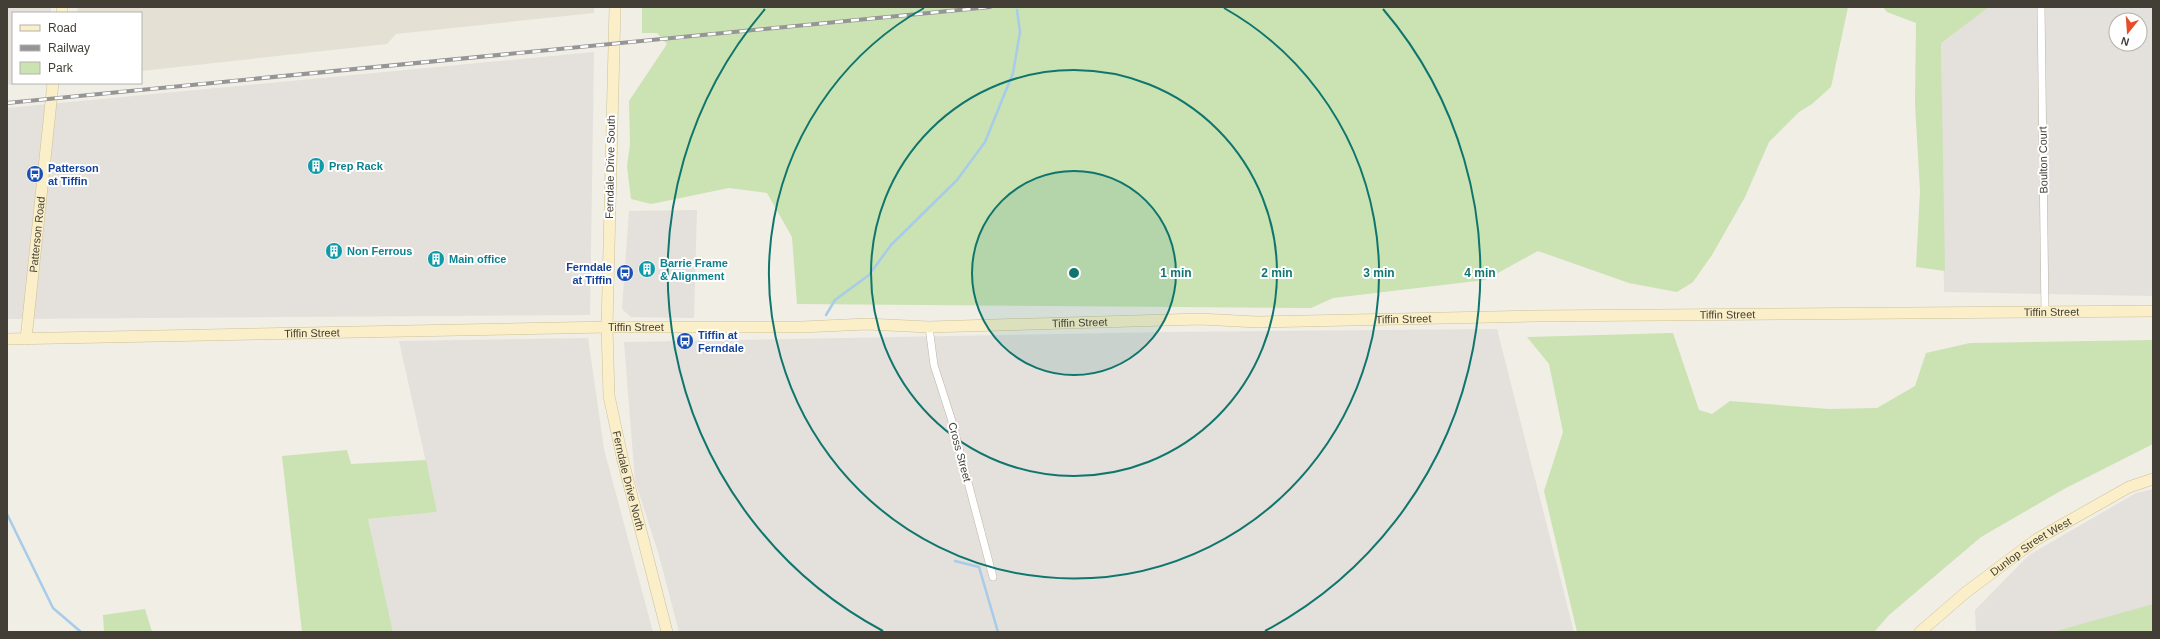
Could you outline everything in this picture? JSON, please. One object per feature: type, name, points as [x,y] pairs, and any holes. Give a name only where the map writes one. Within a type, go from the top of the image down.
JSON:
[{"type":"street","name":"Ferndale Drive South","points":[[607,327],[615,7]]},
{"type":"street","name":"Boulton Court","points":[[2041,7],[2045,312]]},
{"type":"street","name":"Patterson Road","points":[[26,339],[53,84]]},
{"type":"street","name":"Tiffin Street","points":[[7,339],[607,327],[802,327],[867,324],[929,327],[1200,319],[1257,322],[1536,316],[2153,311]]},
{"type":"street","name":"Ferndale Drive North","points":[[607,327],[609,396],[623,461],[667,632]]},
{"type":"street","name":"Cross Street","points":[[929,327],[934,365],[951,418],[993,577]]},
{"type":"street","name":"Dunlop Street West","points":[[1920,632],[1964,593],[2037,539],[2130,487],[2153,479]]},
{"type":"shaded area","points":[[7,7],[51,7],[51,12],[12,12],[12,84],[18,84],[7,85]]},
{"type":"shaded area","points":[[78,7],[594,7],[594,13],[396,34],[387,44],[142,71],[142,12],[77,12]]},
{"type":"shaded area","points":[[1989,7],[2153,7],[2153,296],[1944,292],[1941,42]]},
{"type":"shaded area","points":[[594,52],[590,315],[7,319],[7,108]]},
{"type":"shaded area","points":[[697,210],[694,318],[631,317],[622,309],[629,211]]},
{"type":"shaded area","points":[[1497,329],[1574,632],[679,632],[658,552],[635,481],[624,342],[1165,332]]},
{"type":"shaded area","points":[[588,338],[604,449],[653,632],[393,632],[368,519],[437,512],[399,341]]},
{"type":"shaded area","points":[[2153,489],[2153,604],[2055,632],[1976,632],[1975,610],[2029,555],[2136,493]]},
{"type":"green space","points":[[642,7],[1848,7],[1831,87],[1812,104],[1799,112],[1769,142],[1745,197],[1712,255],[1693,282],[1677,292],[1629,283],[1538,251],[1485,280],[1333,298],[1311,308],[797,304],[792,237],[767,193],[729,188],[651,204],[631,199],[627,166],[630,144],[629,101],[667,44],[657,33],[642,33]]},
{"type":"green space","points":[[1883,7],[1989,7],[1941,43],[1945,271],[1916,267],[1920,191],[1915,104],[1916,23],[1887,12]]},
{"type":"green space","points":[[1673,333],[1699,410],[1712,414],[1730,401],[1829,409],[1877,408],[1915,386],[1926,353],[1970,343],[2153,340],[2153,444],[2064,489],[1981,537],[1889,615],[1874,632],[1577,632],[1544,491],[1563,432],[1549,364],[1527,337]]},
{"type":"green space","points":[[347,450],[351,464],[426,460],[437,512],[368,519],[393,632],[302,632],[282,456]]},
{"type":"green space","points":[[2153,604],[2153,632],[2055,632],[2060,630]]},
{"type":"green space","points":[[145,609],[152,632],[104,632],[103,615]]},
{"type":"waterway","points":[[826,315],[835,300],[869,275],[891,245],[957,180],[985,142],[1013,73],[1020,32],[1017,10]]},
{"type":"waterway","points":[[7,514],[53,608],[81,632]]},
{"type":"waterway","points":[[955,561],[979,567],[998,632]]},
{"type":"railway","points":[[7,103],[990,7]]},
{"type":"place","name":"Prep Rack","points":[[316,166]]},
{"type":"place","name":"Patterson at Tiffin","points":[[35,174]]},
{"type":"place","name":"Non Ferrous","points":[[334,251]]},
{"type":"place","name":"Main office","points":[[436,259]]},
{"type":"place","name":"Barrie Frame & Alignment","points":[[647,269]]},
{"type":"place","name":"Ferndale at Tiffin","points":[[625,273]]},
{"type":"place","name":"Tiffin at Ferndale","points":[[685,341]]}]
